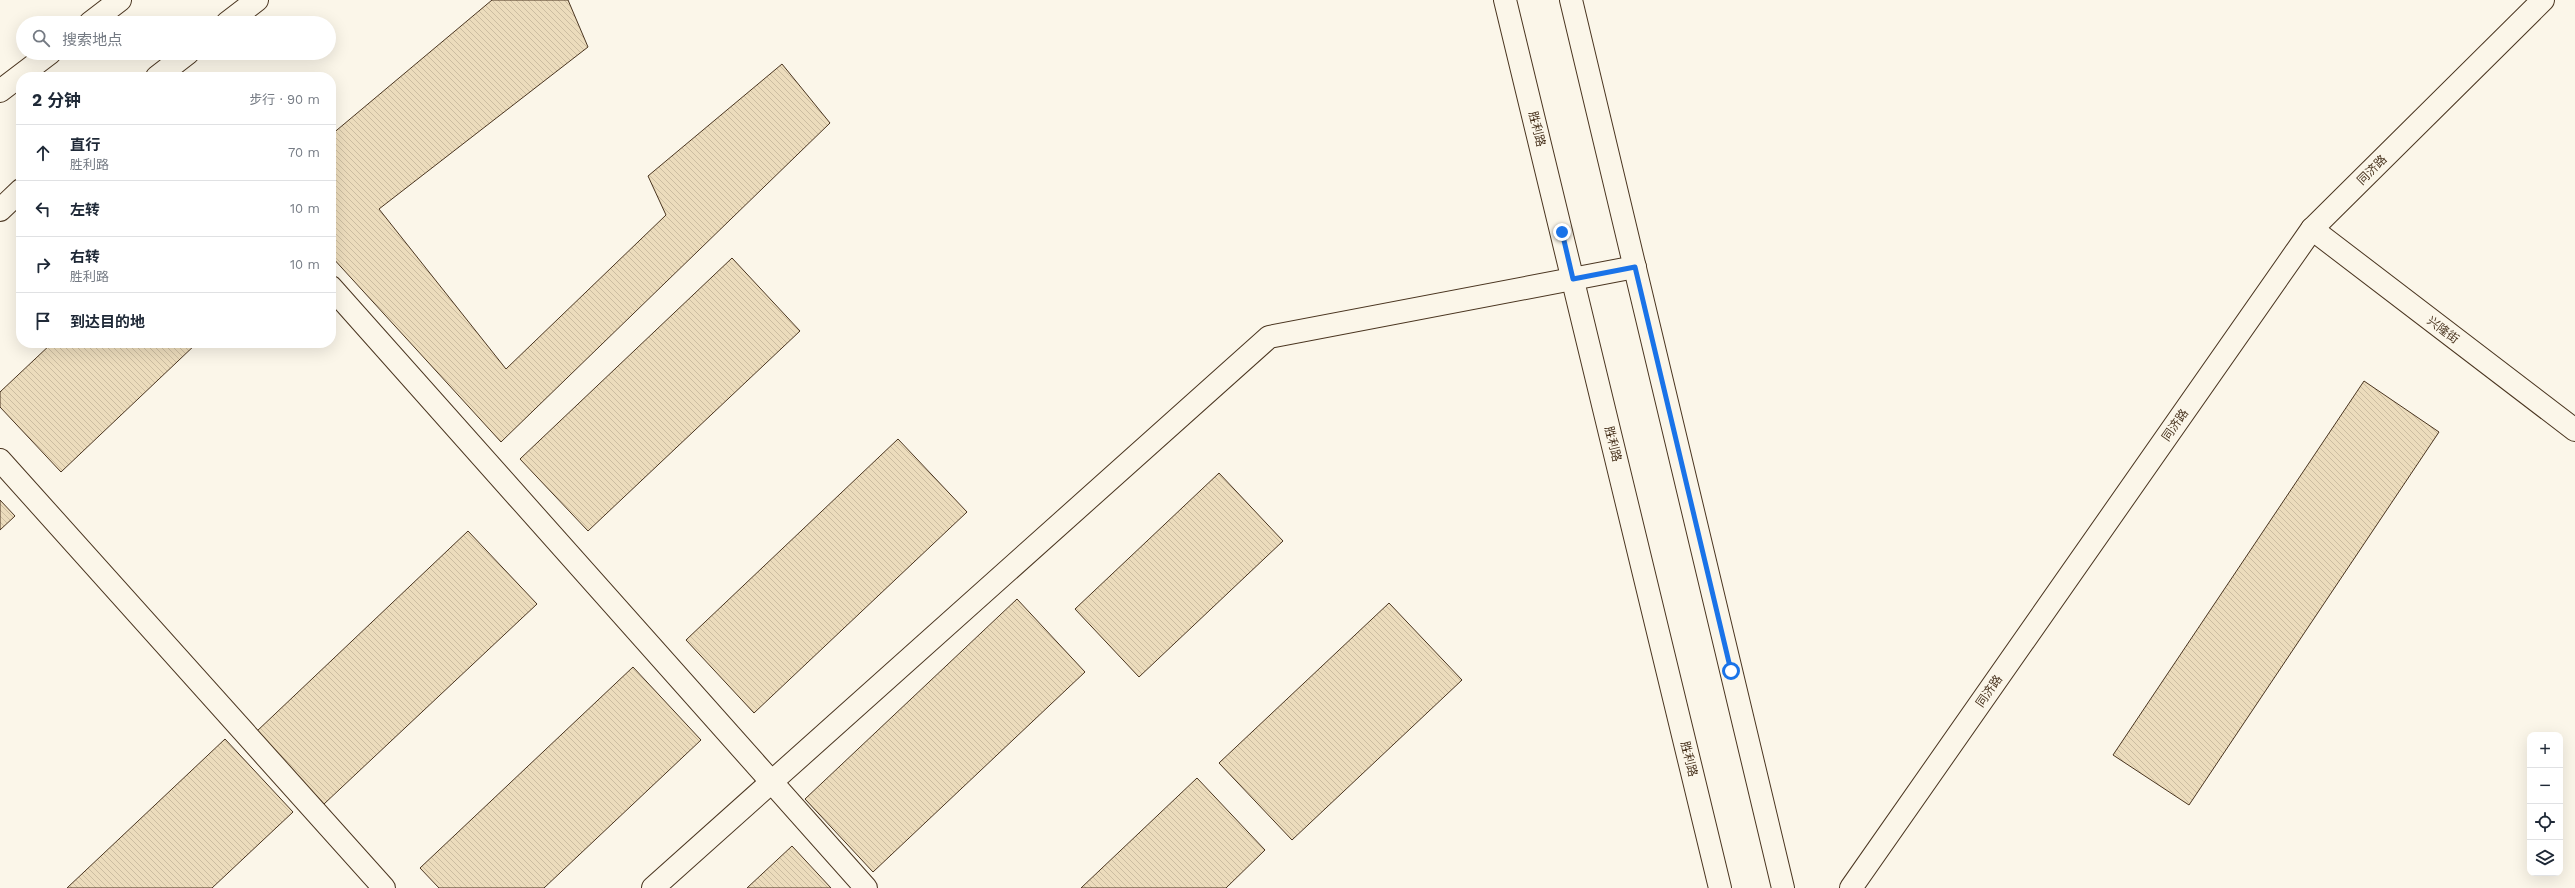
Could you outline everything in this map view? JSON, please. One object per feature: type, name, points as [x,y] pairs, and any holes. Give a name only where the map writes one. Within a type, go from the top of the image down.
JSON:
[{"type":"street","points":[[99,16],[120,0]]},
{"type":"street","points":[[236,16],[257,0]]},
{"type":"street","name":"胜利路","points":[[1505,0],[1720,888]]},
{"type":"street","points":[[1571,0],[1783,888]]},
{"type":"street","name":"同济路","points":[[1851,888],[2312,229],[2543,0]]},
{"type":"street","points":[[25,72],[41,60]]},
{"type":"street","points":[[163,72],[179,60]]},
{"type":"street","points":[[0,91],[16,79]]},
{"type":"street","points":[[0,210],[16,195]]},
{"type":"street","name":"兴隆街","points":[[2312,229],[2575,430]]},
{"type":"street","points":[[653,888],[1269,337],[1635,267]]},
{"type":"street","points":[[336,293],[866,888]]},
{"type":"street","points":[[0,460],[384,888]]},
{"type":"building","points":[[492,0],[568,0],[588,47],[379,209],[506,369],[666,215],[648,176],[782,64],[830,123],[501,442],[336,261],[336,131]]},
{"type":"building","points":[[732,258],[800,331],[588,531],[520,459]]},
{"type":"building","points":[[47,348],[192,348],[61,472],[0,407],[0,392]]},
{"type":"building","points":[[2364,381],[2439,432],[2189,805],[2113,755]]},
{"type":"building","points":[[898,439],[967,512],[754,713],[686,640]]},
{"type":"building","points":[[1219,473],[1283,541],[1139,677],[1075,609]]},
{"type":"building","points":[[0,500],[15,516],[0,530]]},
{"type":"building","points":[[468,531],[537,604],[324,804],[256,732]]},
{"type":"building","points":[[1017,599],[1085,672],[873,872],[805,799]]},
{"type":"building","points":[[1389,603],[1462,680],[1292,840],[1219,763]]},
{"type":"building","points":[[633,667],[701,740],[544,888],[439,888],[420,868]]},
{"type":"building","points":[[225,739],[293,812],[212,888],[67,888]]},
{"type":"building","points":[[1197,778],[1265,850],[1226,888],[1081,888]]},
{"type":"building","points":[[792,846],[831,888],[747,888]]},
{"type":"route","points":[[1562,232],[1573,279],[1635,267],[1731,671]]}]
